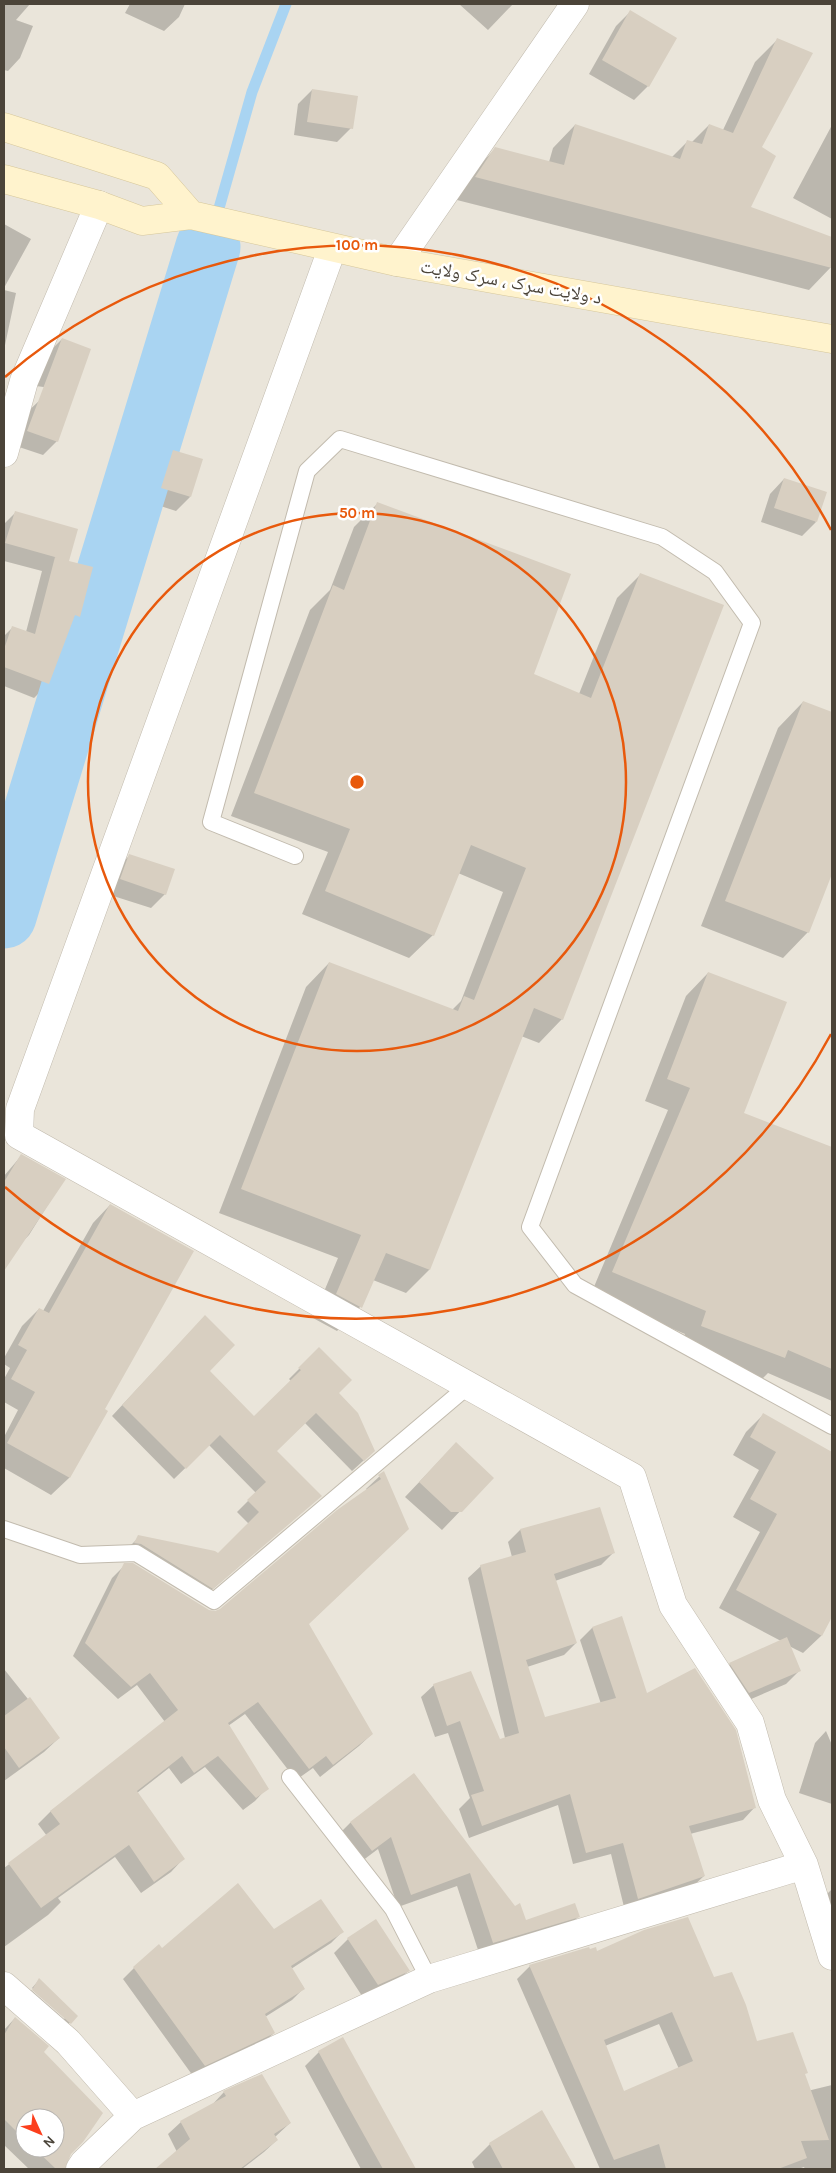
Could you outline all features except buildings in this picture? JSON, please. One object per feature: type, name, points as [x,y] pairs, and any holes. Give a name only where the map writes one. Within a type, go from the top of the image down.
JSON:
[{"type":"main road","points":[[4,127],[157,176],[191,215]]},
{"type":"main road","points":[[4,179],[99,205],[142,221],[191,215]]},
{"type":"main road","name":"د ولایت سړک ، سرک ولایت","points":[[191,215],[332,249],[397,262],[832,339]]},
{"type":"street","points":[[397,262],[575,4]]},
{"type":"street","points":[[4,453],[14,379],[99,205]]},
{"type":"street","points":[[332,249],[20,1109],[19,1135],[632,1477],[673,1604],[750,1723],[772,1800],[804,1865],[832,1956]]},
{"type":"street","points":[[84,2167],[133,2116],[430,1979],[804,1865]]},
{"type":"street","points":[[4,1986],[68,2042],[133,2116]]},
{"type":"lane","points":[[295,856],[211,822],[307,470],[340,439],[662,537],[715,572],[752,623],[530,1227],[575,1285],[832,1426]]},
{"type":"lane","points":[[4,1529],[80,1555],[136,1553],[214,1601],[468,1386]]},
{"type":"lane","points":[[290,1777],[393,1910],[430,1979]]},
{"type":"shaded area","points":[[4,4],[832,4],[832,2169],[4,2169]]},
{"type":"waterway","points":[[208,247],[252,92],[286,4]]},
{"type":"waterway","points":[[4,916],[208,247]]}]
